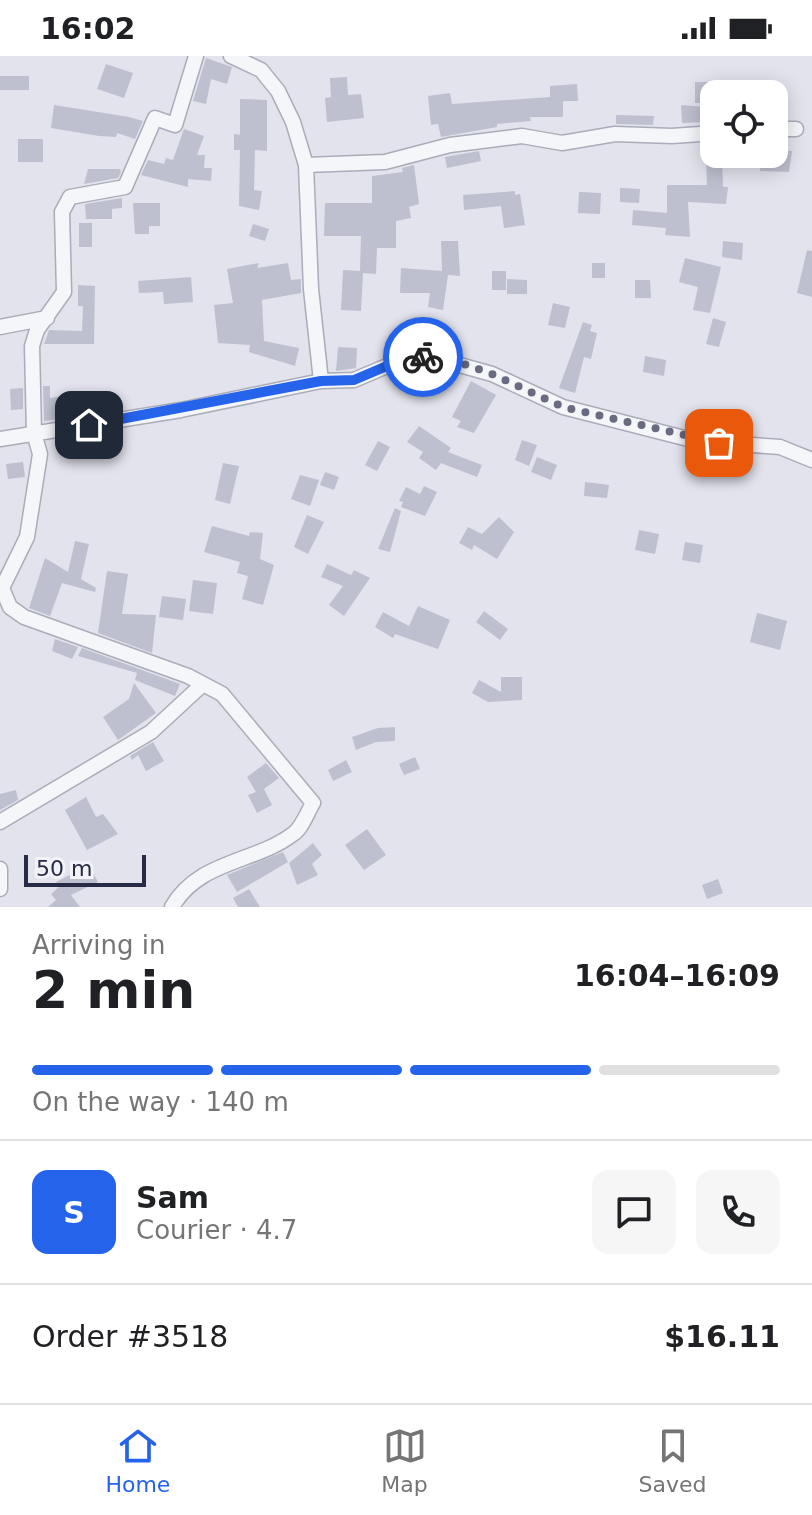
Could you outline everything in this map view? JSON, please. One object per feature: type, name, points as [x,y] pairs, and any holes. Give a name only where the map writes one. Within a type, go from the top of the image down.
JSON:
[{"type":"street","points":[[34,336],[64,292],[61,221],[65,204],[78,193],[125,187],[155,118],[175,125],[196,56]]},
{"type":"street","points":[[231,56],[261,70],[278,91],[293,122],[306,165],[311,289],[321,381]]},
{"type":"street","points":[[788,129],[796,129]]},
{"type":"street","points":[[306,165],[385,162],[450,145],[522,136],[562,143],[615,134],[700,134]]},
{"type":"street","points":[[0,327],[47,318]]},
{"type":"street","points":[[26,322],[34,336],[34,433],[40,454],[27,537],[1,588],[10,607],[24,617],[111,646],[203,684],[233,705],[313,803],[292,835],[205,875],[185,889],[172,907]]},
{"type":"street","points":[[0,439],[181,410],[321,381],[354,380],[408,357],[431,357],[492,374],[563,407],[696,441],[780,447],[812,460]]},
{"type":"street","points":[[0,822],[151,732],[203,684]]},
{"type":"street","points":[[0,869],[0,889]]},
{"type":"building","points":[[206,58],[232,67],[227,84],[211,79],[206,104],[193,101]]},
{"type":"building","points":[[106,64],[133,73],[124,98],[97,89]]},
{"type":"building","points":[[0,76],[29,76],[29,90],[0,90]]},
{"type":"building","points":[[347,77],[348,95],[361,94],[364,118],[327,122],[325,98],[331,97],[330,78]]},
{"type":"building","points":[[695,82],[700,82],[700,103],[695,103]]},
{"type":"building","points":[[577,84],[578,101],[563,101],[563,117],[530,117],[531,121],[497,124],[497,127],[441,137],[438,124],[431,125],[428,96],[450,93],[452,104],[550,97],[550,86]]},
{"type":"building","points":[[240,99],[267,100],[267,151],[255,150],[254,190],[262,191],[259,210],[239,206],[240,150],[234,150],[234,134],[240,135]]},
{"type":"building","points":[[54,105],[143,121],[135,139],[117,133],[116,137],[99,136],[51,128]]},
{"type":"building","points":[[681,105],[700,107],[700,122],[682,123]]},
{"type":"building","points":[[616,115],[654,116],[653,125],[616,124]]},
{"type":"building","points":[[184,129],[204,136],[197,155],[205,155],[204,168],[212,168],[211,181],[188,179],[188,187],[141,175],[148,160],[164,164],[166,158],[173,160]]},
{"type":"building","points":[[18,139],[43,139],[43,162],[18,162]]},
{"type":"building","points":[[479,151],[481,161],[447,168],[445,157]]},
{"type":"building","points":[[788,151],[792,151],[789,172],[760,171],[760,168],[788,168]]},
{"type":"building","points":[[414,165],[419,204],[409,207],[411,218],[396,221],[396,248],[377,248],[376,274],[363,273],[361,311],[341,310],[343,270],[360,271],[361,236],[324,236],[325,203],[372,203],[372,176],[403,172],[402,168]]},
{"type":"building","points":[[706,168],[722,168],[723,187],[728,187],[726,204],[688,202],[690,237],[665,235],[666,228],[632,225],[633,210],[667,213],[667,185],[707,185]]},
{"type":"building","points":[[88,169],[120,169],[121,172],[118,178],[84,184]]},
{"type":"building","points":[[620,188],[640,189],[639,203],[620,202]]},
{"type":"building","points":[[515,191],[515,195],[520,194],[525,225],[504,228],[501,206],[464,210],[463,195]]},
{"type":"building","points":[[579,192],[601,193],[600,214],[578,213]]},
{"type":"building","points":[[122,198],[122,208],[112,209],[112,219],[86,219],[85,204]]},
{"type":"building","points":[[133,203],[160,203],[160,226],[149,226],[149,234],[135,234]]},
{"type":"building","points":[[79,223],[92,223],[92,247],[79,247]]},
{"type":"building","points":[[253,224],[269,229],[265,241],[249,236]]},
{"type":"building","points":[[441,241],[458,241],[460,276],[448,275],[443,310],[428,307],[430,293],[400,293],[401,268],[442,271]]},
{"type":"building","points":[[723,241],[743,243],[742,260],[722,257]]},
{"type":"building","points":[[807,250],[812,251],[812,297],[797,293]]},
{"type":"building","points":[[685,258],[721,267],[710,313],[693,310],[698,287],[679,282]]},
{"type":"building","points":[[259,263],[257,268],[288,263],[291,280],[301,279],[301,293],[262,300],[264,341],[299,348],[295,366],[249,352],[250,345],[218,343],[214,305],[233,303],[227,269]]},
{"type":"building","points":[[592,263],[605,263],[605,278],[592,278]]},
{"type":"building","points":[[492,271],[506,271],[506,290],[492,290]]},
{"type":"building","points":[[191,277],[193,302],[164,304],[163,292],[139,293],[138,281]]},
{"type":"building","points":[[507,279],[527,280],[527,294],[507,294]]},
{"type":"building","points":[[635,280],[650,280],[651,298],[635,298]]},
{"type":"building","points":[[78,285],[95,286],[94,344],[44,344],[49,330],[82,331],[83,306],[78,306]]},
{"type":"building","points":[[553,303],[570,307],[565,328],[548,325]]},
{"type":"building","points":[[713,318],[726,322],[719,347],[706,344]]},
{"type":"building","points":[[583,322],[592,325],[590,331],[597,333],[591,359],[584,357],[575,393],[559,388]]},
{"type":"building","points":[[338,347],[357,348],[356,368],[336,371]]},
{"type":"building","points":[[645,356],[666,360],[664,376],[643,372]]},
{"type":"building","points":[[471,381],[496,395],[474,433],[457,427],[461,421],[452,417]]},
{"type":"building","points":[[43,386],[50,386],[50,398],[84,393],[85,398],[116,393],[118,410],[44,421]]},
{"type":"building","points":[[23,388],[23,409],[11,410],[10,389]]},
{"type":"building","points":[[419,426],[451,448],[448,452],[482,465],[477,477],[441,463],[436,470],[419,458],[423,452],[407,442]]},
{"type":"building","points":[[522,440],[537,445],[529,466],[515,460]]},
{"type":"building","points":[[378,441],[390,447],[377,471],[365,465]]},
{"type":"building","points":[[537,457],[557,465],[551,480],[531,472]]},
{"type":"building","points":[[23,462],[25,477],[8,479],[6,464]]},
{"type":"building","points":[[223,463],[239,466],[230,504],[215,500]]},
{"type":"building","points":[[325,472],[339,477],[334,490],[320,485]]},
{"type":"building","points":[[300,475],[319,480],[310,506],[291,499]]},
{"type":"building","points":[[585,482],[609,485],[607,498],[584,496]]},
{"type":"building","points":[[424,486],[437,492],[425,516],[401,507],[403,502],[399,501],[406,487],[420,494]]},
{"type":"building","points":[[395,508],[401,511],[390,552],[378,549]]},
{"type":"building","points":[[307,515],[324,522],[308,554],[294,547]]},
{"type":"building","points":[[499,517],[514,532],[497,559],[474,545],[472,550],[459,543],[468,527],[482,534]]},
{"type":"building","points":[[212,526],[249,536],[250,532],[263,533],[260,559],[274,565],[263,605],[242,599],[248,576],[237,573],[240,562],[204,552]]},
{"type":"building","points":[[639,530],[659,534],[655,554],[635,550]]},
{"type":"building","points":[[75,541],[89,544],[81,579],[96,588],[95,592],[62,583],[50,616],[29,608],[45,558],[68,572]]},
{"type":"building","points":[[685,542],[703,545],[700,563],[682,560]]},
{"type":"building","points":[[327,564],[351,575],[354,570],[370,578],[344,616],[329,605],[343,586],[321,577]]},
{"type":"building","points":[[107,571],[128,574],[122,614],[156,615],[152,653],[98,633]]},
{"type":"building","points":[[193,580],[217,583],[213,614],[189,611]]},
{"type":"building","points":[[162,596],[186,599],[183,620],[159,617]]},
{"type":"building","points":[[418,606],[450,620],[438,649],[395,634],[393,638],[375,627],[383,612],[409,626]]},
{"type":"building","points":[[484,611],[508,629],[500,640],[476,622]]},
{"type":"building","points":[[757,613],[787,621],[780,650],[750,642]]},
{"type":"building","points":[[55,639],[78,647],[72,659],[52,651]]},
{"type":"building","points":[[82,648],[180,684],[175,696],[135,680],[137,673],[78,656]]},
{"type":"building","points":[[501,677],[522,677],[522,700],[488,702],[472,693],[479,680],[501,692]]},
{"type":"building","points":[[134,683],[156,713],[118,740],[103,717],[129,699]]},
{"type":"building","points":[[395,727],[395,741],[376,742],[356,750],[352,737],[378,728]]},
{"type":"building","points":[[153,742],[164,761],[146,771],[138,755],[132,760],[130,756]]},
{"type":"building","points":[[415,757],[420,769],[404,775],[399,764]]},
{"type":"building","points":[[346,760],[352,772],[333,781],[328,770]]},
{"type":"building","points":[[266,763],[279,778],[264,789],[272,805],[257,813],[248,795],[256,792],[247,777]]},
{"type":"building","points":[[16,790],[18,800],[0,810],[0,794]]},
{"type":"building","points":[[86,797],[96,817],[103,814],[118,834],[87,850],[65,810]]},
{"type":"building","points":[[367,829],[386,855],[364,870],[345,845]]},
{"type":"building","points":[[313,843],[322,855],[312,864],[318,875],[297,885],[289,863]]},
{"type":"building","points":[[283,852],[288,862],[237,892],[227,875]]},
{"type":"building","points":[[89,865],[98,882],[71,895],[80,907],[48,907],[56,900],[51,894],[59,887],[56,882]]},
{"type":"building","points":[[718,879],[723,893],[707,899],[702,885]]},
{"type":"building","points":[[249,889],[260,907],[238,907],[233,898]]},
{"type":"way so far","points":[[423,357],[456,361],[528,388],[563,407],[696,441],[719,443]]},
{"type":"route","points":[[89,425],[181,410],[321,381],[354,380],[408,357],[423,357]]}]
